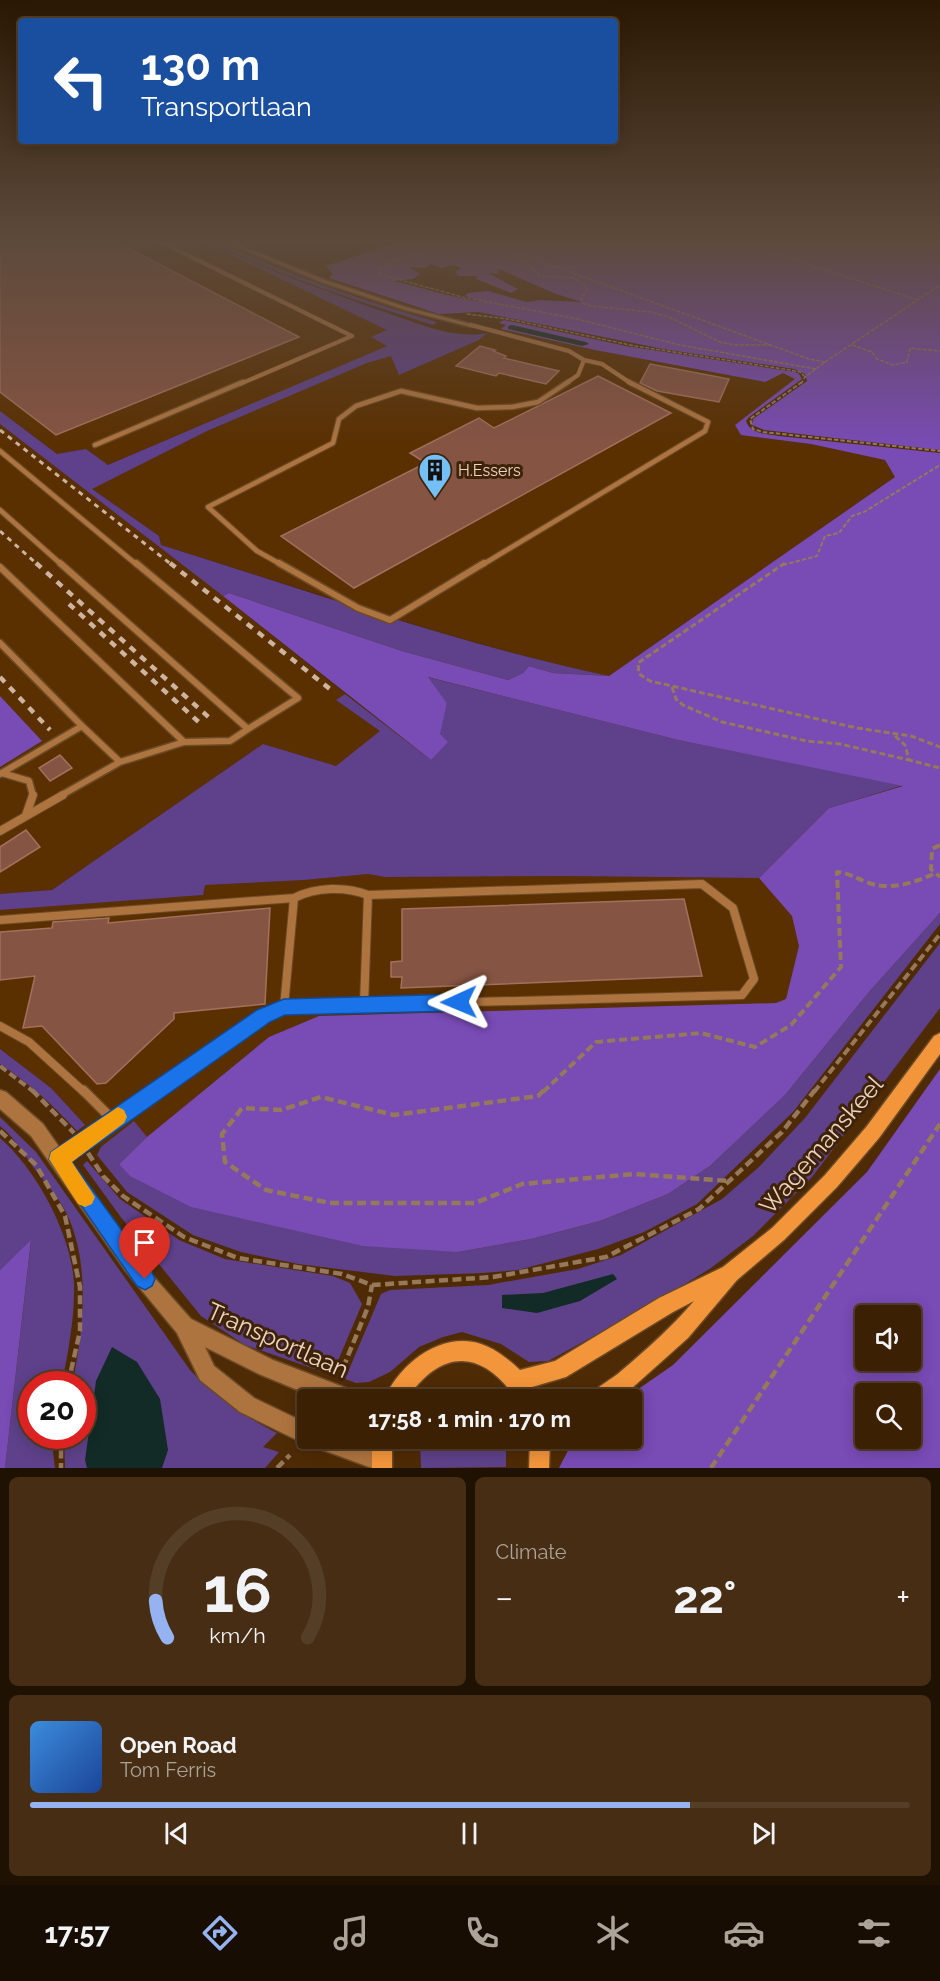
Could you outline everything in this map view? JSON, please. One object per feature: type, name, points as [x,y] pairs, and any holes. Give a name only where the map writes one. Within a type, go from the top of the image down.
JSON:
[{"type":"main road","name":"Wagemanskeel","points":[[614,1389],[681,1331],[730,1273],[778,1234],[831,1181],[873,1132],[940,1041]]},
{"type":"main road","name":"Wagemanskeel","points":[[518,1380],[559,1370],[666,1305],[730,1273]]},
{"type":"main road","points":[[400,1389],[405,1380],[425,1361],[449,1351],[474,1351],[497,1361],[518,1380],[522,1389]]},
{"type":"main road","points":[[539,1468],[540,1449]]},
{"type":"street","points":[[410,310],[471,325]]},
{"type":"street","name":"Transportlaan","points":[[0,1098],[37,1130],[132,1263],[184,1326],[207,1373],[247,1404],[297,1429]]},
{"type":"street","name":"Transportlaan","points":[[184,1326],[273,1371],[316,1389]]},
{"type":"street","points":[[344,1449],[382,1464]]},
{"type":"lane","points":[[95,445],[352,336],[298,310]]},
{"type":"lane","points":[[471,325],[569,351],[584,360],[602,364],[623,379],[708,422],[705,431],[390,620],[358,608],[257,551],[208,507],[333,443],[339,419],[356,406],[401,391],[477,408],[512,407],[538,402],[578,375],[584,360]]},
{"type":"lane","points":[[0,451],[298,698],[230,741],[184,742],[120,762],[0,831]]},
{"type":"lane","points":[[0,510],[248,729]]},
{"type":"lane","points":[[0,567],[184,742]]},
{"type":"lane","points":[[0,643],[120,762]]},
{"type":"lane","points":[[1,774],[82,726]]},
{"type":"lane","points":[[1,774],[29,781],[33,795],[26,815]]},
{"type":"lane","points":[[0,920],[294,898],[304,891],[358,890],[368,895],[702,884],[733,908],[754,980],[742,995],[284,1007],[263,1016],[58,1159]]},
{"type":"lane","points":[[364,1005],[368,895]]},
{"type":"lane","points":[[284,1007],[294,898]]},
{"type":"lane","points":[[0,1026],[31,1043],[112,1120]]},
{"type":"path","points":[[528,310],[573,318],[680,345],[816,369]]},
{"type":"path","points":[[625,310],[669,317],[720,342],[736,345],[777,346]]},
{"type":"path","points":[[676,310],[809,359],[825,362]]},
{"type":"path","points":[[904,310],[825,362],[805,377],[802,382],[750,419],[753,429],[763,432],[940,451]]},
{"type":"path","points":[[501,319],[635,346],[790,370],[800,372],[805,377]]},
{"type":"path","points":[[851,345],[872,352],[877,359],[893,365],[907,362],[910,348],[940,351]]},
{"type":"path","points":[[940,465],[864,512],[852,516],[839,533],[825,536],[817,556],[787,562],[638,663],[639,674],[650,681],[772,706],[894,735],[911,736],[940,747]]},
{"type":"path","points":[[672,687],[676,699],[683,705],[722,722],[807,741],[840,744],[940,768]]},
{"type":"path","points":[[894,735],[905,745],[909,760]]},
{"type":"path","points":[[938,875],[931,869],[932,849],[940,845]]},
{"type":"path","points":[[729,1181],[634,1174],[522,1184],[475,1203],[330,1203],[266,1190],[225,1162],[222,1134],[242,1108],[280,1110],[321,1097],[394,1114],[538,1096],[596,1042],[701,1033],[755,1047],[791,1025],[841,967],[837,872],[851,873],[874,885],[914,883],[938,875]]},
{"type":"path","points":[[0,1066],[17,1077],[59,1113],[103,1176],[123,1196],[184,1237],[238,1258],[342,1274],[372,1285],[493,1277],[606,1257],[699,1209],[782,1132],[940,934]]},
{"type":"path","points":[[711,1468],[940,1124]]},
{"type":"path","points":[[0,1131],[36,1165],[65,1216],[80,1287],[80,1331],[71,1371]]},
{"type":"path","points":[[343,1368],[368,1307],[372,1285]]},
{"type":"path","points":[[61,1449],[61,1468]]},
{"type":"path","points":[[277,1468],[290,1455]]},
{"type":"shaded area","points":[[0,310],[345,310],[388,330],[388,346],[108,465],[86,449],[57,454],[0,411]]},
{"type":"shaded area","points":[[344,310],[378,310],[446,332],[487,333],[479,340],[399,375],[391,356],[367,363],[207,431],[92,489],[159,536],[161,545],[439,633],[609,676],[553,673],[529,666],[523,673],[508,680],[402,651],[229,593],[223,596],[0,424],[0,411],[57,454],[86,449],[108,465],[387,346],[371,337],[387,330]]},
{"type":"shaded area","points":[[384,310],[396,310],[437,322],[433,325]]},
{"type":"shaded area","points":[[425,310],[940,310],[940,450],[764,430],[752,425],[753,419],[807,381],[805,374],[794,369],[663,349],[479,312],[439,314]]},
{"type":"shaded area","points":[[504,320],[626,346],[795,372],[802,379],[749,417],[746,421],[751,429],[779,436],[940,453],[940,913],[869,992],[785,1095],[710,1166],[668,1194],[600,1221],[531,1239],[458,1252],[363,1246],[191,1207],[130,1176],[119,1164],[147,1137],[269,1037],[319,1016],[776,1003],[786,999],[799,946],[792,916],[759,878],[829,808],[903,786],[678,740],[428,677],[447,703],[440,734],[448,742],[431,760],[223,596],[229,593],[402,651],[508,680],[523,673],[529,666],[553,673],[609,676],[895,477],[885,460],[811,444],[741,435],[735,425],[795,379],[783,373],[765,382],[595,350],[501,329],[506,325],[499,323]]},
{"type":"shaded area","points":[[493,327],[595,350],[764,382],[783,373],[796,379],[735,425],[741,435],[811,444],[885,460],[895,477],[609,676],[554,664],[433,630],[161,545],[159,536],[91,489],[207,431],[367,363],[391,355],[399,375],[479,340]]},
{"type":"shaded area","points":[[0,424],[223,596],[345,694],[337,700],[381,731],[336,766],[263,744],[52,890],[0,894],[0,767],[42,741],[0,696]]},
{"type":"shaded area","points":[[427,677],[678,740],[904,785],[829,808],[759,878],[385,877],[368,874],[205,885],[203,895],[0,910],[0,894],[52,890],[263,744],[336,766],[380,731],[336,700],[345,694],[431,760],[447,703]]},
{"type":"shaded area","points":[[0,696],[42,741],[0,767]]},
{"type":"shaded area","points":[[368,874],[385,877],[759,878],[793,916],[799,946],[786,999],[776,1003],[319,1016],[269,1037],[147,1137],[134,1121],[101,1147],[51,1088],[0,1049],[0,910],[203,895],[204,885]]},
{"type":"shaded area","points":[[940,913],[940,924],[793,1112],[697,1204],[644,1232],[598,1249],[518,1270],[483,1273],[395,1276],[298,1264],[241,1252],[193,1235],[127,1192],[97,1155],[101,1147],[134,1121],[147,1137],[119,1164],[458,1252],[531,1239],[600,1221],[668,1194],[710,1166],[785,1095],[869,992]]},
{"type":"shaded area","points":[[940,943],[940,1008],[812,1177],[753,1236],[711,1268],[647,1307],[548,1361],[529,1362],[501,1344],[462,1332],[419,1347],[390,1372],[369,1382],[356,1383],[345,1379],[381,1294],[390,1290],[488,1285],[578,1269],[621,1255],[722,1199],[759,1167],[805,1118]]},
{"type":"shaded area","points":[[0,1049],[51,1088],[85,1125],[77,1131],[41,1095],[0,1064]]},
{"type":"shaded area","points":[[940,1069],[940,1468],[559,1468],[569,1449],[642,1449],[642,1389],[638,1389],[673,1365],[867,1172]]},
{"type":"shaded area","points":[[0,1117],[36,1152],[190,1370],[230,1405],[277,1433],[263,1447],[279,1452],[265,1468],[65,1468],[64,1449],[96,1449],[96,1371],[74,1371],[80,1341],[83,1293],[78,1247],[72,1225],[62,1205],[14,1140],[0,1126]]},
{"type":"shaded area","points":[[0,1138],[26,1167],[50,1204],[67,1245],[72,1265],[73,1309],[64,1371],[18,1371],[18,1449],[53,1449],[55,1468],[5,1468],[31,1241],[0,1270]]},
{"type":"shaded area","points":[[87,1161],[120,1199],[179,1240],[225,1259],[333,1276],[350,1283],[362,1304],[332,1375],[245,1345],[201,1316],[120,1216],[83,1165]]},
{"type":"shaded area","points":[[31,1240],[5,1468],[0,1468],[0,1270]]},
{"type":"shaded area","points":[[420,1449],[506,1449],[506,1467],[421,1468]]},
{"type":"water","points":[[512,325],[589,344],[582,346],[508,329],[508,326]]},
{"type":"water","points":[[613,1274],[617,1279],[580,1301],[537,1313],[502,1308],[502,1295],[543,1293]]},
{"type":"water","points":[[112,1347],[137,1362],[160,1399],[168,1450],[162,1468],[87,1468],[85,1460],[87,1449],[96,1449],[96,1381]]},
{"type":"building","points":[[0,310],[246,310],[299,337],[56,435],[0,392]]},
{"type":"building","points":[[480,346],[495,350],[493,351],[506,356],[504,358],[559,371],[546,384],[499,373],[496,376],[456,366]]},
{"type":"building","points":[[650,364],[729,379],[719,402],[657,391],[640,383]]},
{"type":"building","name":"H.Essers","points":[[598,376],[671,413],[354,588],[281,536],[426,463],[410,453],[479,418],[494,428]]},
{"type":"building","points":[[60,755],[72,768],[50,781],[39,768]]},
{"type":"building","points":[[26,830],[40,847],[0,872],[0,847]]},
{"type":"building","points":[[684,899],[702,976],[401,988],[402,977],[391,977],[391,962],[402,961],[402,909]]},
{"type":"building","points":[[270,908],[265,1004],[174,1013],[174,1019],[106,1083],[97,1084],[42,1026],[23,1028],[35,976],[0,980],[0,932],[52,928],[53,922],[109,918],[108,923]]},
{"type":"railway","points":[[0,430],[172,565]]},
{"type":"railway","points":[[0,531],[38,565]]},
{"type":"railway","points":[[36,563],[213,721]]},
{"type":"railway","points":[[170,563],[335,693]]},
{"type":"railway","points":[[69,604],[202,725]]},
{"type":"railway","points":[[0,677],[50,730]]},
{"type":"slow traffic","points":[[85,1197],[58,1159],[118,1117]]},
{"type":"place","name":"H.Essers","points":[[435,499]]},
{"type":"route","points":[[145,1279],[58,1159],[263,1016],[284,1007],[459,1002]]}]
